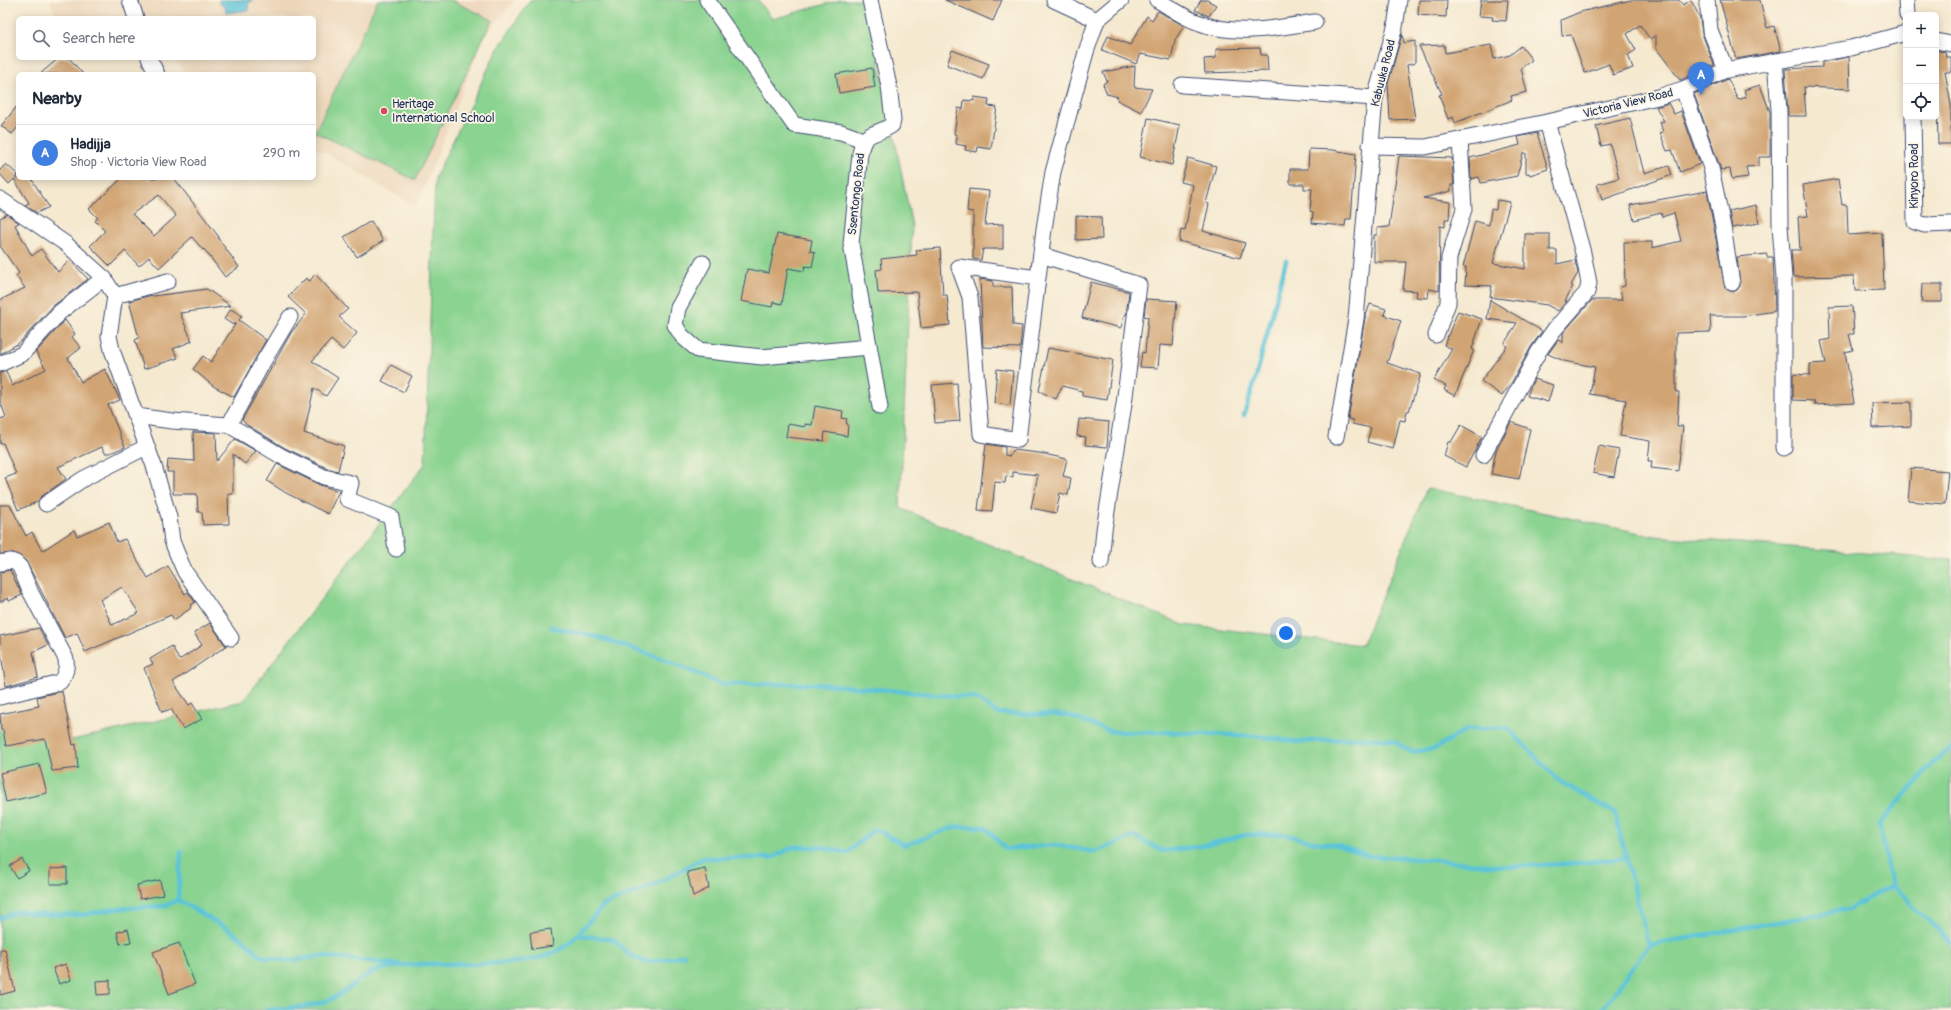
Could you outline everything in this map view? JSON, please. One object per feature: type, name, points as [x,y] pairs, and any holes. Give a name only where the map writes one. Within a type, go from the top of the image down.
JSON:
[{"type":"street","points":[[130,0],[135,16]]},
{"type":"street","points":[[707,0],[794,125],[841,132],[863,140]]},
{"type":"street","name":"Ssentongo Road","points":[[870,0],[889,86],[893,120],[892,124],[888,128],[868,136],[863,140],[860,154],[851,244],[880,407]]},
{"type":"street","points":[[1054,0],[1097,20]]},
{"type":"street","points":[[1038,278],[959,267],[970,297],[981,434],[1018,440],[1053,172],[1086,52],[1097,20],[1121,0]]},
{"type":"street","points":[[1157,0],[1195,22],[1223,29],[1241,31],[1315,22]]},
{"type":"street","name":"Kabuuka Road","points":[[1336,437],[1356,319],[1375,98],[1395,28],[1399,0]]},
{"type":"street","points":[[1707,0],[1710,30],[1726,70]]},
{"type":"street","points":[[1906,0],[1908,12]]},
{"type":"street","name":"Victoria View Road","points":[[1370,146],[1425,147],[1547,122],[1658,97],[1683,89],[1726,70],[1851,48],[1903,34]]},
{"type":"street","points":[[1939,42],[1951,44]]},
{"type":"street","points":[[150,60],[156,72]]},
{"type":"street","points":[[1776,61],[1779,110],[1780,226],[1784,278],[1784,448]]},
{"type":"street","points":[[1182,85],[1375,98]]},
{"type":"street","points":[[1683,89],[1711,168],[1723,227],[1732,284]]},
{"type":"street","name":"Kinyoro Road","points":[[1913,120],[1915,222],[1925,225],[1951,224]]},
{"type":"street","points":[[1483,455],[1539,351],[1554,330],[1587,292],[1589,283],[1583,253],[1547,122]]},
{"type":"street","points":[[1436,335],[1448,303],[1449,258],[1464,209],[1460,140]]},
{"type":"street","points":[[0,198],[66,244],[104,278],[115,296],[110,336],[116,362],[154,466],[169,517],[172,541],[185,572],[232,638]]},
{"type":"street","points":[[1041,255],[1139,285],[1124,404],[1104,530],[1101,562]]},
{"type":"street","points":[[704,263],[678,308],[675,325],[682,336],[698,350],[762,357],[869,347]]},
{"type":"street","points":[[0,364],[22,354],[60,312],[104,278]]},
{"type":"street","points":[[115,296],[168,281]]},
{"type":"street","points":[[229,425],[263,362],[290,317]]},
{"type":"street","points":[[136,416],[172,421],[229,425],[281,456],[324,477],[351,484],[347,499],[391,517],[396,549]]},
{"type":"street","points":[[46,504],[83,479],[146,447]]},
{"type":"street","points":[[0,563],[11,560],[20,567],[31,593],[66,659],[67,667],[65,675],[60,682],[0,697]]},
{"type":"shaded area","name":"Heritage International School","points":[[51,0],[515,0],[484,37],[416,207],[326,153],[316,149],[316,72],[185,72],[174,60],[316,60],[316,16],[55,16]]},
{"type":"green space","points":[[378,0],[451,0],[492,20],[415,180],[316,132]]},
{"type":"green space","points":[[530,0],[758,0],[773,19],[840,0],[867,0],[912,226],[900,508],[1184,625],[1362,645],[1427,488],[1654,536],[1951,560],[1951,1010],[0,1010],[0,714],[64,742],[243,701],[425,464],[435,178],[496,52]]},
{"type":"water","points":[[219,0],[253,0],[248,4],[249,10],[226,13],[225,7],[219,3]]},
{"type":"building","points":[[945,0],[1002,0],[993,21]]},
{"type":"building","points":[[1201,0],[1207,0],[1216,5],[1209,16],[1195,10]]},
{"type":"building","points":[[1419,0],[1447,0],[1446,17],[1418,15]]},
{"type":"building","points":[[1481,0],[1508,0],[1506,21],[1492,20],[1493,17],[1479,16]]},
{"type":"building","points":[[1631,0],[1679,0],[1683,5],[1691,0],[1700,18],[1702,33],[1714,65],[1680,80],[1656,48],[1656,35],[1650,39],[1640,25],[1627,34],[1636,50],[1628,55],[1633,68],[1613,75],[1609,64],[1585,73],[1571,35],[1562,36],[1561,20],[1580,12]]},
{"type":"building","points":[[1720,0],[1760,0],[1767,28],[1774,26],[1781,51],[1736,59]]},
{"type":"building","points":[[1158,11],[1184,26],[1175,40],[1171,60],[1141,54],[1136,64],[1102,50],[1108,36],[1130,45],[1147,16],[1152,20]]},
{"type":"building","points":[[1402,34],[1404,43],[1415,41],[1415,63],[1407,65],[1415,119],[1390,120],[1388,84]]},
{"type":"building","points":[[1444,45],[1445,53],[1491,45],[1494,59],[1510,55],[1521,46],[1532,60],[1521,68],[1527,92],[1511,96],[1512,100],[1455,123],[1453,117],[1448,119],[1439,95],[1442,94],[1419,46]]},
{"type":"building","points":[[1260,48],[1261,55],[1267,55],[1268,71],[1205,73],[1204,59],[1216,58],[1216,49]]},
{"type":"building","points":[[952,50],[989,64],[983,79],[947,65]]},
{"type":"building","points":[[1939,51],[1945,52],[1946,57],[1951,57],[1951,72],[1945,72],[1951,105],[1951,144],[1938,144]]},
{"type":"building","points":[[1849,57],[1850,89],[1804,87],[1806,116],[1788,116],[1785,69],[1822,67],[1822,62]]},
{"type":"building","points":[[57,60],[71,60],[81,72],[42,72]]},
{"type":"building","points":[[1135,66],[1134,87],[1152,89],[1141,112],[1117,100],[1118,97],[1107,94],[1103,84],[1107,81],[1103,72]]},
{"type":"building","points":[[872,68],[875,87],[839,93],[836,74]]},
{"type":"building","points":[[1728,79],[1738,100],[1746,97],[1744,90],[1760,85],[1770,112],[1770,157],[1759,157],[1759,166],[1746,167],[1748,177],[1732,179],[1730,169],[1721,170],[1694,94]]},
{"type":"building","points":[[974,97],[989,99],[988,106],[997,107],[991,149],[978,147],[977,152],[965,150],[966,146],[956,144],[957,135],[954,134],[958,108],[963,109],[964,100],[974,101]]},
{"type":"building","points":[[1668,103],[1674,114],[1681,111],[1700,164],[1680,172],[1672,150],[1667,151],[1660,133],[1663,132],[1660,122],[1664,121],[1656,107]]},
{"type":"building","points":[[16,107],[16,129],[12,134],[1,126]]},
{"type":"building","points":[[1148,118],[1180,125],[1172,165],[1140,157]]},
{"type":"building","points":[[1630,118],[1644,173],[1669,166],[1672,175],[1602,200],[1597,184],[1619,178],[1610,144],[1601,146],[1596,126]]},
{"type":"building","points":[[1537,133],[1548,169],[1530,175],[1529,173],[1526,174],[1526,153],[1523,153],[1517,176],[1481,183],[1479,177],[1471,179],[1470,158],[1520,145],[1518,137]]},
{"type":"building","points":[[1309,149],[1333,150],[1356,154],[1351,219],[1346,219],[1345,226],[1312,223],[1313,212],[1310,211],[1312,189],[1304,189],[1304,184],[1290,184],[1290,169],[1308,169]]},
{"type":"building","points":[[1399,156],[1452,158],[1454,185],[1451,185],[1451,191],[1423,198],[1450,202],[1449,219],[1445,219],[1445,227],[1440,226],[1439,291],[1429,289],[1428,298],[1416,297],[1417,291],[1403,290],[1406,262],[1374,262],[1374,235],[1377,235],[1377,228],[1389,227]]},
{"type":"building","points":[[1188,158],[1216,166],[1206,203],[1209,204],[1203,231],[1245,243],[1240,258],[1179,241],[1181,230],[1185,231],[1193,185],[1181,182]]},
{"type":"building","points":[[6,164],[16,173],[16,180],[32,180],[49,207],[37,213],[25,205],[29,203],[14,179],[9,184],[0,174],[0,170]]},
{"type":"building","points":[[1838,179],[1842,205],[1847,205],[1848,235],[1882,233],[1884,290],[1855,291],[1854,276],[1793,277],[1791,250],[1800,250],[1798,217],[1808,216],[1803,185]]},
{"type":"building","points":[[120,180],[176,180],[219,237],[218,238],[239,267],[225,277],[204,249],[203,250],[192,237],[159,268],[149,257],[139,266],[125,251],[110,266],[90,246],[105,231],[95,221],[98,218],[89,209]],"holes":[[[159,195],[176,216],[154,236],[132,214]]]},
{"type":"building","points":[[969,189],[989,191],[985,225],[1003,224],[1003,249],[983,249],[981,260],[973,259],[973,212],[967,211]]},
{"type":"building","points":[[1707,191],[1725,288],[1733,292],[1740,286],[1737,257],[1767,254],[1767,257],[1773,257],[1775,311],[1743,316],[1710,316],[1711,332],[1676,333],[1676,392],[1679,392],[1677,426],[1683,426],[1678,471],[1651,468],[1652,461],[1648,461],[1650,441],[1620,436],[1626,400],[1590,394],[1595,367],[1564,361],[1548,354],[1558,340],[1563,343],[1563,333],[1592,300],[1622,300],[1620,287],[1625,286],[1624,242],[1652,242],[1652,248],[1681,241],[1674,213],[1662,217],[1661,213],[1634,220],[1630,205]]},
{"type":"building","points":[[1497,200],[1510,202],[1493,263],[1525,269],[1525,234],[1550,234],[1550,250],[1557,250],[1557,264],[1575,260],[1578,273],[1571,285],[1573,286],[1565,301],[1567,301],[1558,311],[1547,305],[1490,297],[1492,286],[1465,285],[1466,267],[1463,267],[1475,221],[1489,225],[1491,209],[1496,210]]},
{"type":"building","points":[[1756,205],[1759,223],[1732,228],[1729,211]]},
{"type":"building","points":[[7,214],[19,223],[15,225],[32,256],[41,249],[58,272],[70,260],[88,279],[53,306],[19,343],[0,354],[0,300],[25,288],[16,276],[19,273],[0,246],[0,218]]},
{"type":"building","points":[[1076,216],[1101,217],[1102,239],[1076,240]]},
{"type":"building","points":[[371,221],[383,241],[357,257],[344,237]]},
{"type":"building","points":[[777,234],[812,240],[810,251],[815,252],[812,267],[805,266],[804,271],[788,268],[782,304],[773,302],[772,307],[741,301],[747,269],[769,273]]},
{"type":"building","points":[[940,248],[943,295],[947,295],[950,325],[921,328],[917,292],[878,293],[876,270],[882,269],[881,259],[917,255],[916,250]]},
{"type":"building","points":[[315,274],[348,309],[339,317],[357,333],[343,350],[331,340],[312,361],[338,378],[326,396],[314,388],[304,433],[344,446],[338,471],[327,468],[285,448],[247,425],[242,420],[291,333],[306,314],[288,297],[306,278],[310,281]]},
{"type":"building","points":[[980,279],[993,281],[993,287],[1012,287],[1013,325],[1022,326],[1020,348],[983,347]]},
{"type":"building","points":[[1091,282],[1129,292],[1126,315],[1124,315],[1121,328],[1082,318]]},
{"type":"building","points":[[1922,284],[1942,284],[1942,302],[1921,302]]},
{"type":"building","points":[[207,289],[231,306],[180,313],[192,341],[173,349],[178,358],[144,369],[135,340],[139,338],[129,301],[152,295]]},
{"type":"building","points":[[1146,299],[1177,301],[1173,346],[1160,345],[1158,368],[1140,367],[1142,352],[1145,353],[1148,317],[1144,316]]},
{"type":"building","points":[[1490,300],[1542,331],[1502,396],[1481,381],[1507,346],[1504,344],[1517,323],[1487,319]]},
{"type":"building","points":[[1370,304],[1386,309],[1384,315],[1401,321],[1387,363],[1421,374],[1409,411],[1407,411],[1405,421],[1400,420],[1393,449],[1367,442],[1371,428],[1352,424],[1353,420],[1348,419],[1365,318]]},
{"type":"building","points":[[1852,306],[1854,334],[1849,334],[1853,350],[1845,352],[1854,403],[1815,405],[1814,401],[1793,400],[1793,374],[1810,375],[1810,364],[1826,363],[1821,341],[1830,339],[1829,307]]},
{"type":"building","points":[[231,309],[242,316],[239,320],[266,340],[234,397],[213,386],[193,369],[203,356],[211,362],[236,323],[233,325],[224,319]]},
{"type":"building","points":[[1458,311],[1482,319],[1472,349],[1474,350],[1455,396],[1444,390],[1446,386],[1434,380],[1452,349],[1444,345]]},
{"type":"building","points":[[65,320],[75,334],[72,337],[81,348],[68,358],[81,382],[105,369],[120,400],[108,405],[125,447],[110,453],[105,453],[102,447],[58,467],[66,479],[41,497],[37,502],[18,510],[5,478],[16,474],[3,443],[0,444],[0,419],[6,417],[0,401],[0,373],[6,371],[12,386],[46,369],[36,352]]},
{"type":"building","points":[[1048,348],[1113,360],[1107,400],[1082,396],[1082,391],[1062,386],[1056,399],[1039,391]]},
{"type":"building","points":[[391,365],[412,376],[404,392],[382,381]]},
{"type":"building","points":[[997,369],[1013,371],[1010,405],[994,403]]},
{"type":"building","points":[[1534,379],[1553,385],[1548,402],[1527,396]]},
{"type":"building","points":[[957,383],[960,421],[935,423],[932,385]]},
{"type":"building","points":[[1911,402],[1911,426],[1873,428],[1872,403]]},
{"type":"building","points":[[815,406],[843,411],[842,418],[847,419],[846,423],[848,424],[847,436],[825,432],[824,441],[786,437],[788,424],[805,427],[805,424],[812,425]]},
{"type":"building","points":[[1079,419],[1109,422],[1107,447],[1085,445],[1086,437],[1077,436]]},
{"type":"building","points":[[1511,422],[1530,429],[1519,479],[1491,474],[1496,451]]},
{"type":"building","points":[[1461,425],[1482,437],[1466,467],[1444,456],[1448,442],[1451,442]]},
{"type":"building","points":[[193,432],[216,433],[217,461],[235,439],[256,451],[245,464],[233,454],[233,494],[228,494],[229,524],[203,525],[202,512],[198,512],[197,494],[173,494],[173,472],[167,472],[168,459],[194,461]]},
{"type":"building","points":[[986,444],[1005,447],[1005,455],[1010,456],[1013,450],[1039,453],[1067,459],[1063,476],[1071,478],[1068,495],[1060,493],[1056,513],[1031,508],[1038,475],[1013,472],[1013,477],[1006,476],[1005,483],[995,482],[992,511],[978,510]]},
{"type":"building","points":[[1599,446],[1619,450],[1614,477],[1593,473]]},
{"type":"building","points":[[277,464],[320,485],[339,491],[328,514],[286,493],[267,481]]},
{"type":"building","points":[[1911,468],[1948,471],[1945,504],[1908,501]]},
{"type":"building","points":[[0,505],[10,505],[26,536],[32,532],[42,551],[74,530],[77,536],[109,522],[117,542],[125,539],[148,578],[168,566],[185,594],[188,592],[195,602],[190,606],[191,608],[174,620],[171,615],[85,652],[77,633],[65,638],[26,561],[14,553],[0,554]],"holes":[[[122,587],[139,613],[112,625],[100,600]]]},
{"type":"building","points":[[10,570],[22,595],[9,601],[8,598],[0,602],[0,572]]},
{"type":"building","points":[[210,623],[226,646],[173,682],[189,705],[192,703],[202,719],[183,729],[171,709],[162,712],[144,668],[153,664],[150,659],[172,646],[179,660],[202,645],[194,633]]},
{"type":"building","points":[[39,628],[48,645],[33,652],[38,677],[6,686],[0,648],[0,636]]},
{"type":"building","points":[[62,691],[73,745],[76,744],[78,768],[52,771],[45,739],[6,746],[3,730],[1,730],[0,714],[39,706],[37,697]]},
{"type":"building","points":[[39,764],[47,793],[6,802],[0,773]]},
{"type":"building","points":[[22,859],[29,871],[17,878],[10,866]]},
{"type":"building","points":[[67,868],[67,884],[50,884],[50,869]]},
{"type":"building","points":[[705,868],[709,888],[693,896],[687,872]]},
{"type":"building","points":[[160,880],[163,895],[140,899],[137,885]]},
{"type":"building","points":[[128,929],[131,942],[120,944],[117,932]]},
{"type":"building","points":[[551,929],[553,946],[532,949],[530,932]]},
{"type":"building","points":[[179,943],[195,984],[169,994],[153,952]]},
{"type":"building","points":[[0,949],[5,949],[15,991],[0,995]]},
{"type":"building","points":[[66,964],[71,980],[59,984],[53,968]]},
{"type":"building","points":[[110,980],[110,994],[97,995],[96,981]]},
{"type":"waterway","points":[[1244,415],[1255,381],[1286,261]]},
{"type":"waterway","points":[[551,627],[598,637],[663,659],[721,684],[821,684],[975,698],[997,713],[1067,715],[1112,732],[1164,732],[1255,736],[1298,742],[1362,738],[1392,740],[1411,752],[1434,749],[1468,729],[1507,727],[1559,781],[1615,813],[1626,858]]},
{"type":"waterway","points":[[1951,748],[1931,765],[1879,824],[1892,885],[1951,943]]},
{"type":"waterway","points":[[577,935],[604,905],[654,885],[703,858],[772,858],[793,847],[821,847],[847,853],[875,829],[905,845],[954,827],[985,827],[1006,849],[1056,845],[1095,852],[1134,836],[1163,851],[1202,846],[1245,835],[1283,834],[1314,842],[1337,845],[1369,856],[1434,860],[1506,867],[1580,863],[1626,858],[1649,945],[1849,909],[1892,885]]},
{"type":"waterway","points":[[178,900],[181,852]]},
{"type":"waterway","points":[[178,900],[228,929],[246,942],[260,956],[288,961],[322,956],[402,965]]},
{"type":"waterway","points":[[0,918],[20,911],[33,914],[83,915],[114,909],[164,906],[178,900]]},
{"type":"waterway","points":[[266,1010],[322,1003],[340,994],[367,975],[390,967],[427,964],[498,964],[522,961],[544,956],[563,948],[577,935],[615,940],[631,956],[646,961],[663,960],[684,955]]},
{"type":"waterway","points":[[1602,1010],[1649,945]]},
{"type":"place","name":"Hadijja","points":[[1701,95]]},
{"type":"place","name":"Heritage International School","points":[[384,111]]}]
